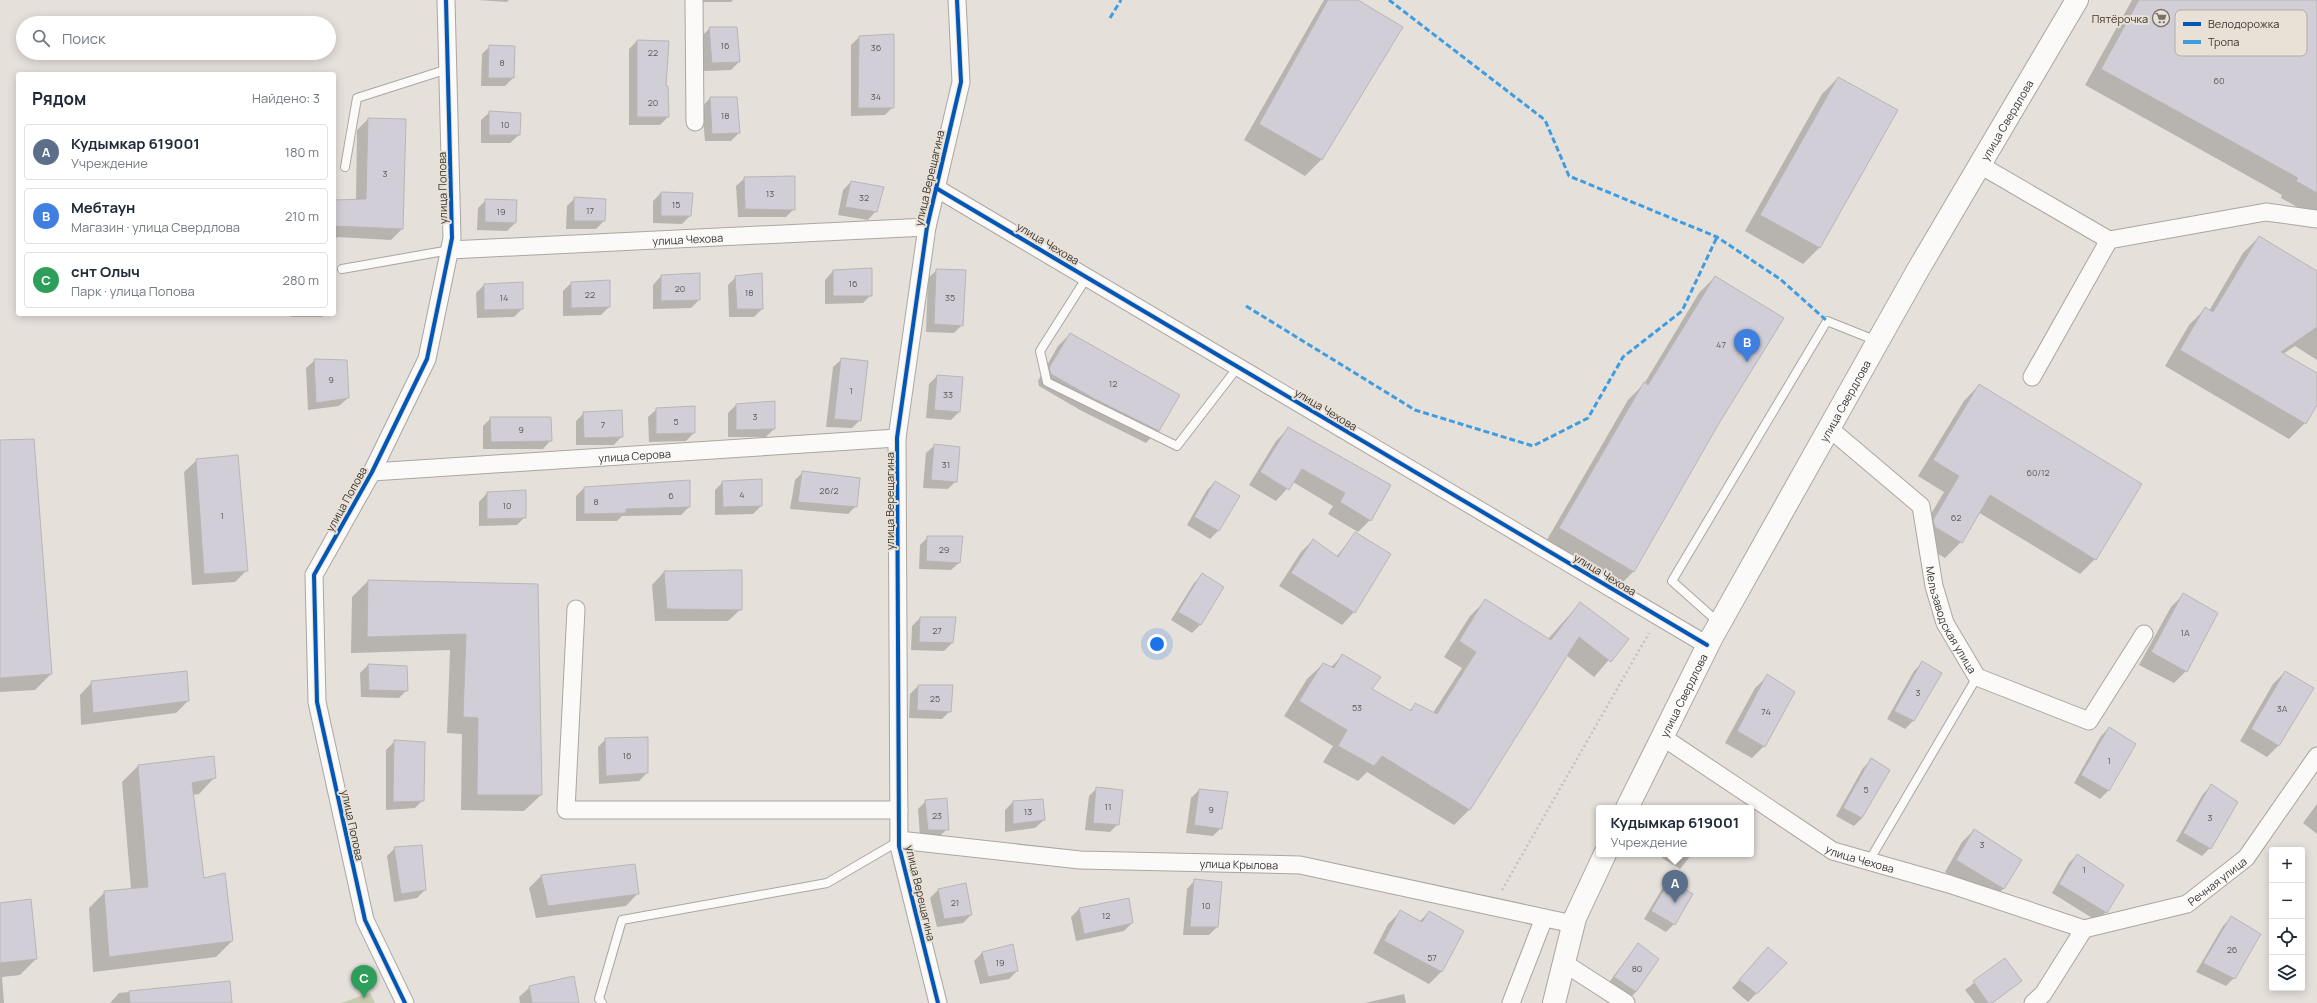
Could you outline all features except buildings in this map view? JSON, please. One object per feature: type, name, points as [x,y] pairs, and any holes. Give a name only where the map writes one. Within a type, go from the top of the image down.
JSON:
[{"type":"main road","name":"улица Свердлова","points":[[1628,805],[1719,624],[1878,342],[2077,0]]},
{"type":"main road","points":[[1554,1003],[1573,924],[1604,857]]},
{"type":"street","name":"улица Попова","points":[[405,1003],[365,920],[317,702],[314,575],[372,472],[427,359],[452,238],[446,0]]},
{"type":"street","points":[[694,0],[695,122]]},
{"type":"street","name":"улица Верещагина","points":[[938,1003],[899,840],[898,438],[927,227],[961,82],[957,0]]},
{"type":"street","points":[[1980,165],[2109,240],[2266,212],[2317,219]]},
{"type":"street","name":"улица Чехова","points":[[936,188],[1708,645]]},
{"type":"street","name":"улица Чехова","points":[[450,250],[927,227]]},
{"type":"street","points":[[2032,377],[2109,240]]},
{"type":"street","name":"Мельзаводская улица","points":[[1830,429],[1921,506],[1934,586],[1945,623],[1977,677],[2089,721],[2144,634]]},
{"type":"street","name":"улица Серова","points":[[372,472],[898,438]]},
{"type":"street","points":[[576,609],[566,810],[899,810]]},
{"type":"street","name":"улица Чехова","points":[[1662,736],[1833,851],[1949,884],[2084,928]]},
{"type":"street","name":"Речная улица","points":[[2084,928],[2187,904],[2246,858],[2317,756]]},
{"type":"street","name":"улица Крылова","points":[[899,840],[1080,860],[1300,865],[1573,924]]},
{"type":"street","points":[[1511,1003],[1544,918]]},
{"type":"street","points":[[2033,1003],[2043,994],[2084,928]]},
{"type":"street","points":[[1564,963],[1626,1003]]},
{"type":"lane","points":[[345,167],[357,98],[448,69]]},
{"type":"lane","points":[[342,270],[450,250]]},
{"type":"lane","points":[[1087,277],[1040,351],[1047,382],[1177,446],[1238,367]]},
{"type":"lane","points":[[1719,624],[1672,581],[1827,321],[1878,342]]},
{"type":"lane","points":[[1869,861],[1977,677]]},
{"type":"lane","points":[[602,1003],[598,999],[622,920],[827,883],[899,840]]},
{"type":"path","points":[[1492,907],[1659,616]]},
{"type":"green space","points":[[370,993],[375,1003],[341,1003]]},
{"type":"marked path","points":[[1110,18],[1121,0]]},
{"type":"marked path","points":[[1389,0],[1545,120],[1569,176],[1717,237],[1780,279],[1827,321]]},
{"type":"marked path","points":[[1246,306],[1415,410],[1533,446],[1588,418],[1623,357],[1682,311],[1717,237]]},
{"type":"cycle path","points":[[405,1003],[365,920],[317,702],[314,575],[372,472],[427,359],[452,238],[446,0]]},
{"type":"cycle path","points":[[938,1003],[899,846],[897,438],[927,227],[961,82],[957,0]]},
{"type":"cycle path","points":[[936,188],[1707,645]]},
{"type":"place","name":"Пятёрочка","points":[[2161,18]]},
{"type":"place","name":"Мебтаун","points":[[1747,362]]},
{"type":"place","name":"Кудымкар 619001","points":[[1675,903]]},
{"type":"place","name":"снт Олыч","points":[[364,998]]}]
